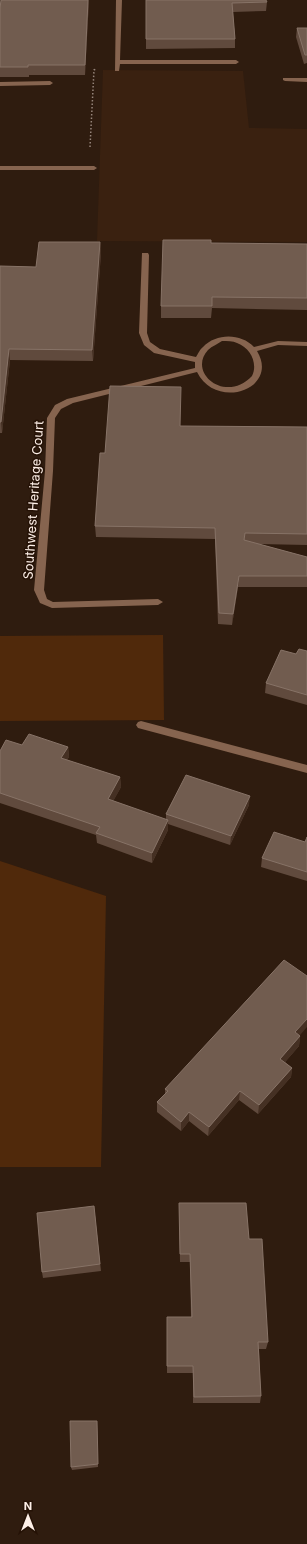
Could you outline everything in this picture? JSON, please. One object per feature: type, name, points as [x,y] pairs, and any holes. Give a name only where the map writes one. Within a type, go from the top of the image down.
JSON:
[{"type":"street","points":[[117,70],[119,0]]},
{"type":"street","points":[[117,62],[236,62]]},
{"type":"street","points":[[285,80],[307,80]]},
{"type":"street","points":[[0,84],[50,83]]},
{"type":"street","points":[[0,168],[92,168]]},
{"type":"street","points":[[144,255],[143,333],[147,343],[157,351],[198,360]]},
{"type":"street","points":[[220,339],[232,339],[243,342],[253,350],[258,360],[258,371],[253,381],[243,388],[232,391],[220,390],[203,378],[199,369],[198,360],[202,350],[210,343],[220,339]]},
{"type":"street","points":[[253,350],[278,343],[307,344]]},
{"type":"street","name":"Southwest Heritage Court","points":[[158,602],[52,605],[42,601],[39,590],[49,471],[51,418],[58,407],[70,401],[199,369]]},
{"type":"street","points":[[141,725],[307,769]]},
{"type":"path","points":[[92,168],[79,156],[88,151],[90,147],[94,70],[117,62]]},
{"type":"shaded area","points":[[103,70],[243,71],[249,128],[307,129],[307,242],[97,241]]},
{"type":"shaded area","points":[[163,635],[164,720],[0,721],[0,636]]},
{"type":"shaded area","points":[[0,861],[106,896],[101,1167],[0,1167]]},
{"type":"building","points":[[1,0],[88,0],[85,65],[28,65],[28,67],[0,67]]},
{"type":"building","points":[[146,0],[266,0],[267,2],[232,3],[235,39],[146,39]]},
{"type":"building","points":[[297,28],[307,28],[307,55],[305,55]]},
{"type":"building","points":[[163,240],[211,240],[211,243],[307,244],[307,298],[212,297],[212,306],[161,306]]},
{"type":"building","points":[[39,242],[100,242],[92,350],[9,349],[0,422],[0,266],[36,267]]},
{"type":"building","points":[[110,386],[181,387],[180,426],[307,427],[307,534],[245,533],[244,540],[307,557],[307,576],[239,576],[233,614],[219,613],[215,528],[95,526],[100,453],[105,453]]},
{"type":"building","points":[[299,649],[307,651],[307,695],[266,683],[281,650],[296,654]]},
{"type":"building","points":[[29,734],[68,747],[61,758],[120,777],[108,799],[168,820],[152,853],[96,833],[100,827],[0,793],[0,751],[6,740],[22,745]]},
{"type":"building","points":[[186,775],[250,796],[231,836],[166,814]]},
{"type":"building","points":[[274,832],[305,842],[307,837],[307,872],[262,858]]},
{"type":"building","points":[[284,960],[307,976],[307,1019],[295,1032],[300,1036],[280,1059],[292,1068],[259,1105],[240,1091],[209,1127],[189,1112],[181,1122],[157,1102],[168,1091],[165,1089]]},
{"type":"building","points":[[179,1203],[246,1203],[249,1239],[262,1239],[268,1342],[258,1342],[261,1396],[194,1397],[193,1366],[167,1366],[167,1317],[192,1317],[190,1254],[180,1254]]},
{"type":"building","points":[[94,1206],[100,1264],[42,1272],[37,1213]]},
{"type":"building","points":[[70,1421],[97,1421],[98,1464],[71,1467]]}]
